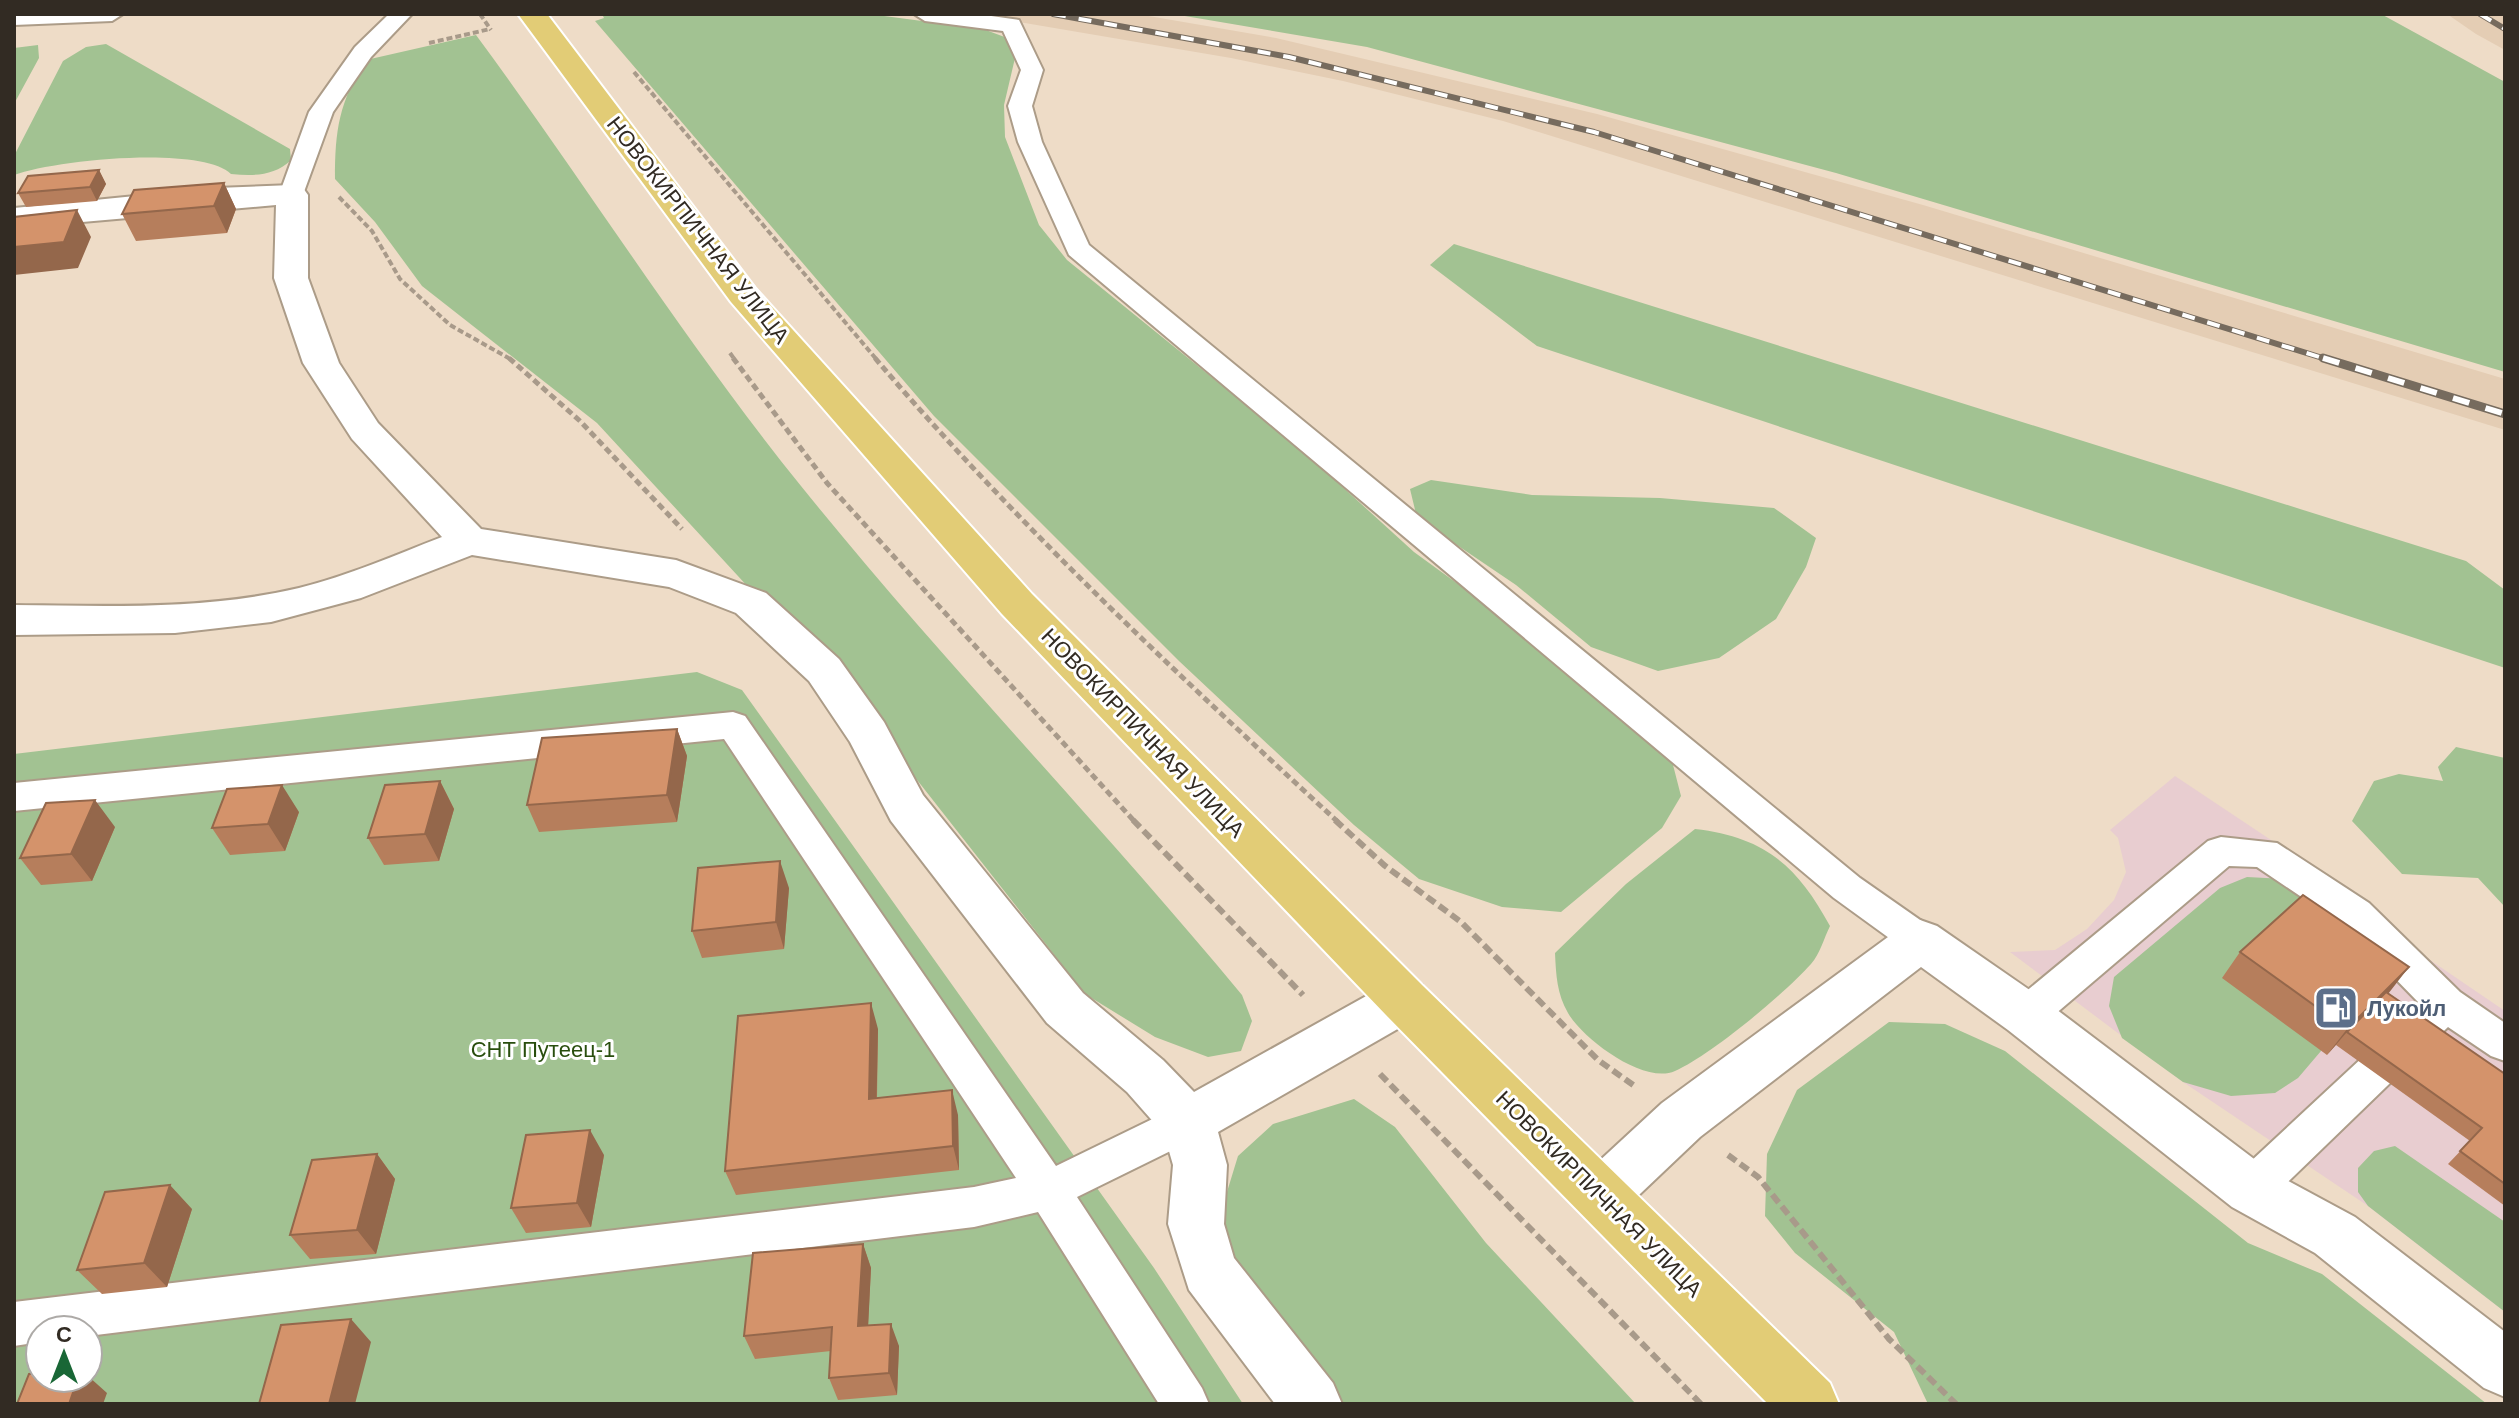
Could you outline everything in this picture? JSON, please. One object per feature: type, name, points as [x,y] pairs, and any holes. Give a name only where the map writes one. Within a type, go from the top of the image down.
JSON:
[{"type":"main road","name":"НОВОКИРПИЧНАЯ УЛИЦА","points":[[538,22],[743,295],[1017,604],[1404,1000],[1602,1194],[1809,1404]]},
{"type":"street","points":[[14,218],[216,198],[298,178],[291,278],[321,363],[365,431],[469,541]]},
{"type":"street","points":[[14,620],[144,621],[272,608],[354,587],[469,541],[676,574],[751,603],[824,670],[868,734],[907,808],[1065,1008],[1145,1076],[1188,1122],[1200,1165],[1196,1224],[1209,1271],[1312,1404]]},
{"type":"street","points":[[1602,1194],[1681,1120],[1920,940],[2026,1015],[2251,1189],[2335,1235],[2505,1368]]},
{"type":"street","points":[[1188,1122],[1404,1000]]},
{"type":"lane","points":[[14,18],[112,14]]},
{"type":"lane","points":[[298,178],[321,112],[363,52],[401,14]]},
{"type":"lane","points":[[925,14],[1011,25],[1032,70],[1020,106],[1030,142],[1078,249],[1847,888],[1920,940]]},
{"type":"lane","points":[[14,797],[733,725],[1048,1190],[1186,1404]]},
{"type":"lane","points":[[2026,1015],[2221,851],[2264,853],[2356,914],[2446,1004],[2505,1044]]},
{"type":"lane","points":[[2251,1189],[2446,1004]]},
{"type":"lane","points":[[2399,1051],[2435,1076]]},
{"type":"lane","points":[[14,1324],[974,1207],[1048,1190],[1188,1122]]},
{"type":"path","points":[[629,66],[945,440],[1233,726],[1384,865],[1461,922],[1598,1060],[1758,1177],[1889,1339],[1956,1404]]},
{"type":"path","points":[[298,178],[372,231],[400,279],[450,325],[515,361],[580,421],[687,534]]},
{"type":"shaded area","points":[[972,14],[1137,14],[1276,38],[1597,114],[1923,205],[2505,379],[2505,430],[1503,121],[1343,81],[1231,58]]},
{"type":"shaded area","points":[[2447,14],[2505,14],[2505,50],[2476,34]]},
{"type":"shaded area","points":[[2175,776],[2283,848],[2289,864],[2505,1011],[2505,1312],[2368,1206],[2183,1082],[2010,952],[2055,950],[2087,929],[2114,900],[2126,872],[2118,838],[2110,830]]},
{"type":"green space","points":[[602,14],[869,14],[983,29],[1010,39],[1015,58],[1004,105],[1005,137],[1039,225],[1067,260],[1303,451],[1414,552],[1539,643],[1672,761],[1681,796],[1662,828],[1561,912],[1502,907],[1419,879],[1354,825],[1179,661],[934,416],[595,21],[604,18]]},
{"type":"green space","points":[[1173,14],[2381,14],[2505,82],[2505,372],[1836,173],[1367,47]]},
{"type":"green space","points":[[476,35],[716,375],[801,486],[909,615],[1242,995],[1252,1021],[1241,1051],[1208,1057],[1155,1037],[1085,994],[914,776],[869,710],[761,601],[597,423],[422,286],[375,222],[335,179],[340,117],[350,89],[366,60]]},
{"type":"green space","points":[[106,44],[290,149],[291,160],[271,172],[256,175],[231,174],[215,165],[190,160],[126,158],[61,164],[14,175],[14,156],[63,61],[86,47]]},
{"type":"green space","points":[[38,45],[39,58],[14,104],[14,48]]},
{"type":"green space","points":[[1454,244],[2466,561],[2505,590],[2505,668],[1537,346],[1430,265]]},
{"type":"green space","points":[[1431,480],[1532,495],[1660,498],[1774,508],[1816,538],[1806,567],[1776,619],[1719,658],[1658,671],[1591,647],[1516,585],[1417,518],[1410,489]]},
{"type":"green space","name":"СНТ Путеец-1","points":[[697,672],[742,690],[1154,1268],[1243,1404],[14,1404],[14,754]]},
{"type":"green space","points":[[2456,747],[2505,758],[2505,907],[2478,878],[2402,874],[2352,821],[2374,781],[2399,774],[2443,781],[2438,767]]},
{"type":"green space","points":[[1695,829],[1741,839],[1776,858],[1805,886],[1830,926],[1811,964],[1746,1023],[1708,1052],[1675,1071],[1662,1074],[1647,1072],[1616,1057],[1576,1024],[1564,1006],[1559,991],[1555,953],[1626,884]]},
{"type":"green space","points":[[2247,877],[2285,879],[2334,909],[2321,1051],[2298,1078],[2275,1093],[2231,1096],[2183,1082],[2122,1038],[2109,1006],[2114,977],[2220,888]]},
{"type":"green space","points":[[1889,1022],[1945,1024],[2005,1051],[2248,1243],[2322,1274],[2487,1404],[1928,1404],[1894,1332],[1795,1253],[1765,1216],[1767,1154],[1797,1090]]},
{"type":"green space","points":[[1354,1099],[1395,1127],[1486,1243],[1636,1404],[1331,1404],[1232,1273],[1219,1218],[1238,1156],[1273,1124]]},
{"type":"green space","points":[[2395,1146],[2505,1222],[2505,1312],[2368,1206],[2358,1192],[2358,1168],[2374,1151]]},
{"type":"building","points":[[99,170],[90,187],[18,193],[28,176]]},
{"type":"building","points":[[224,183],[214,206],[122,214],[134,190]]},
{"type":"building","points":[[77,210],[64,242],[14,247],[14,217]]},
{"type":"building","points":[[677,729],[667,795],[527,805],[542,738]]},
{"type":"building","points":[[440,781],[425,834],[368,838],[385,785]]},
{"type":"building","points":[[282,785],[268,824],[212,828],[227,789]]},
{"type":"building","points":[[95,800],[71,854],[20,858],[46,803]]},
{"type":"building","points":[[780,861],[776,922],[692,931],[698,868]]},
{"type":"building","points":[[2303,895],[2409,967],[2347,1029],[2240,952]]},
{"type":"building","points":[[2386,992],[2505,1074],[2505,1184],[2460,1151],[2482,1128],[2347,1032]]},
{"type":"building","points":[[871,1003],[869,1099],[952,1090],[953,1146],[725,1171],[738,1016]]},
{"type":"building","points":[[590,1130],[577,1203],[511,1208],[526,1135]]},
{"type":"building","points":[[377,1154],[357,1230],[290,1235],[312,1160]]},
{"type":"building","points":[[170,1185],[144,1263],[77,1270],[105,1192]]},
{"type":"building","points":[[863,1244],[858,1326],[891,1324],[889,1373],[829,1378],[832,1327],[744,1336],[753,1253]]},
{"type":"building","points":[[351,1319],[329,1404],[259,1404],[281,1325]]},
{"type":"building","points":[[24,1386],[24,1394],[72,1394],[69,1404],[17,1404]]},
{"type":"railway","points":[[1053,14],[1289,57],[1594,132],[2329,360]]},
{"type":"railway","points":[[2480,14],[2505,29]]},
{"type":"railway","points":[[2323,358],[2505,414]]},
{"type":"place","name":"Лукойл","points":[[2336,1008]]}]
